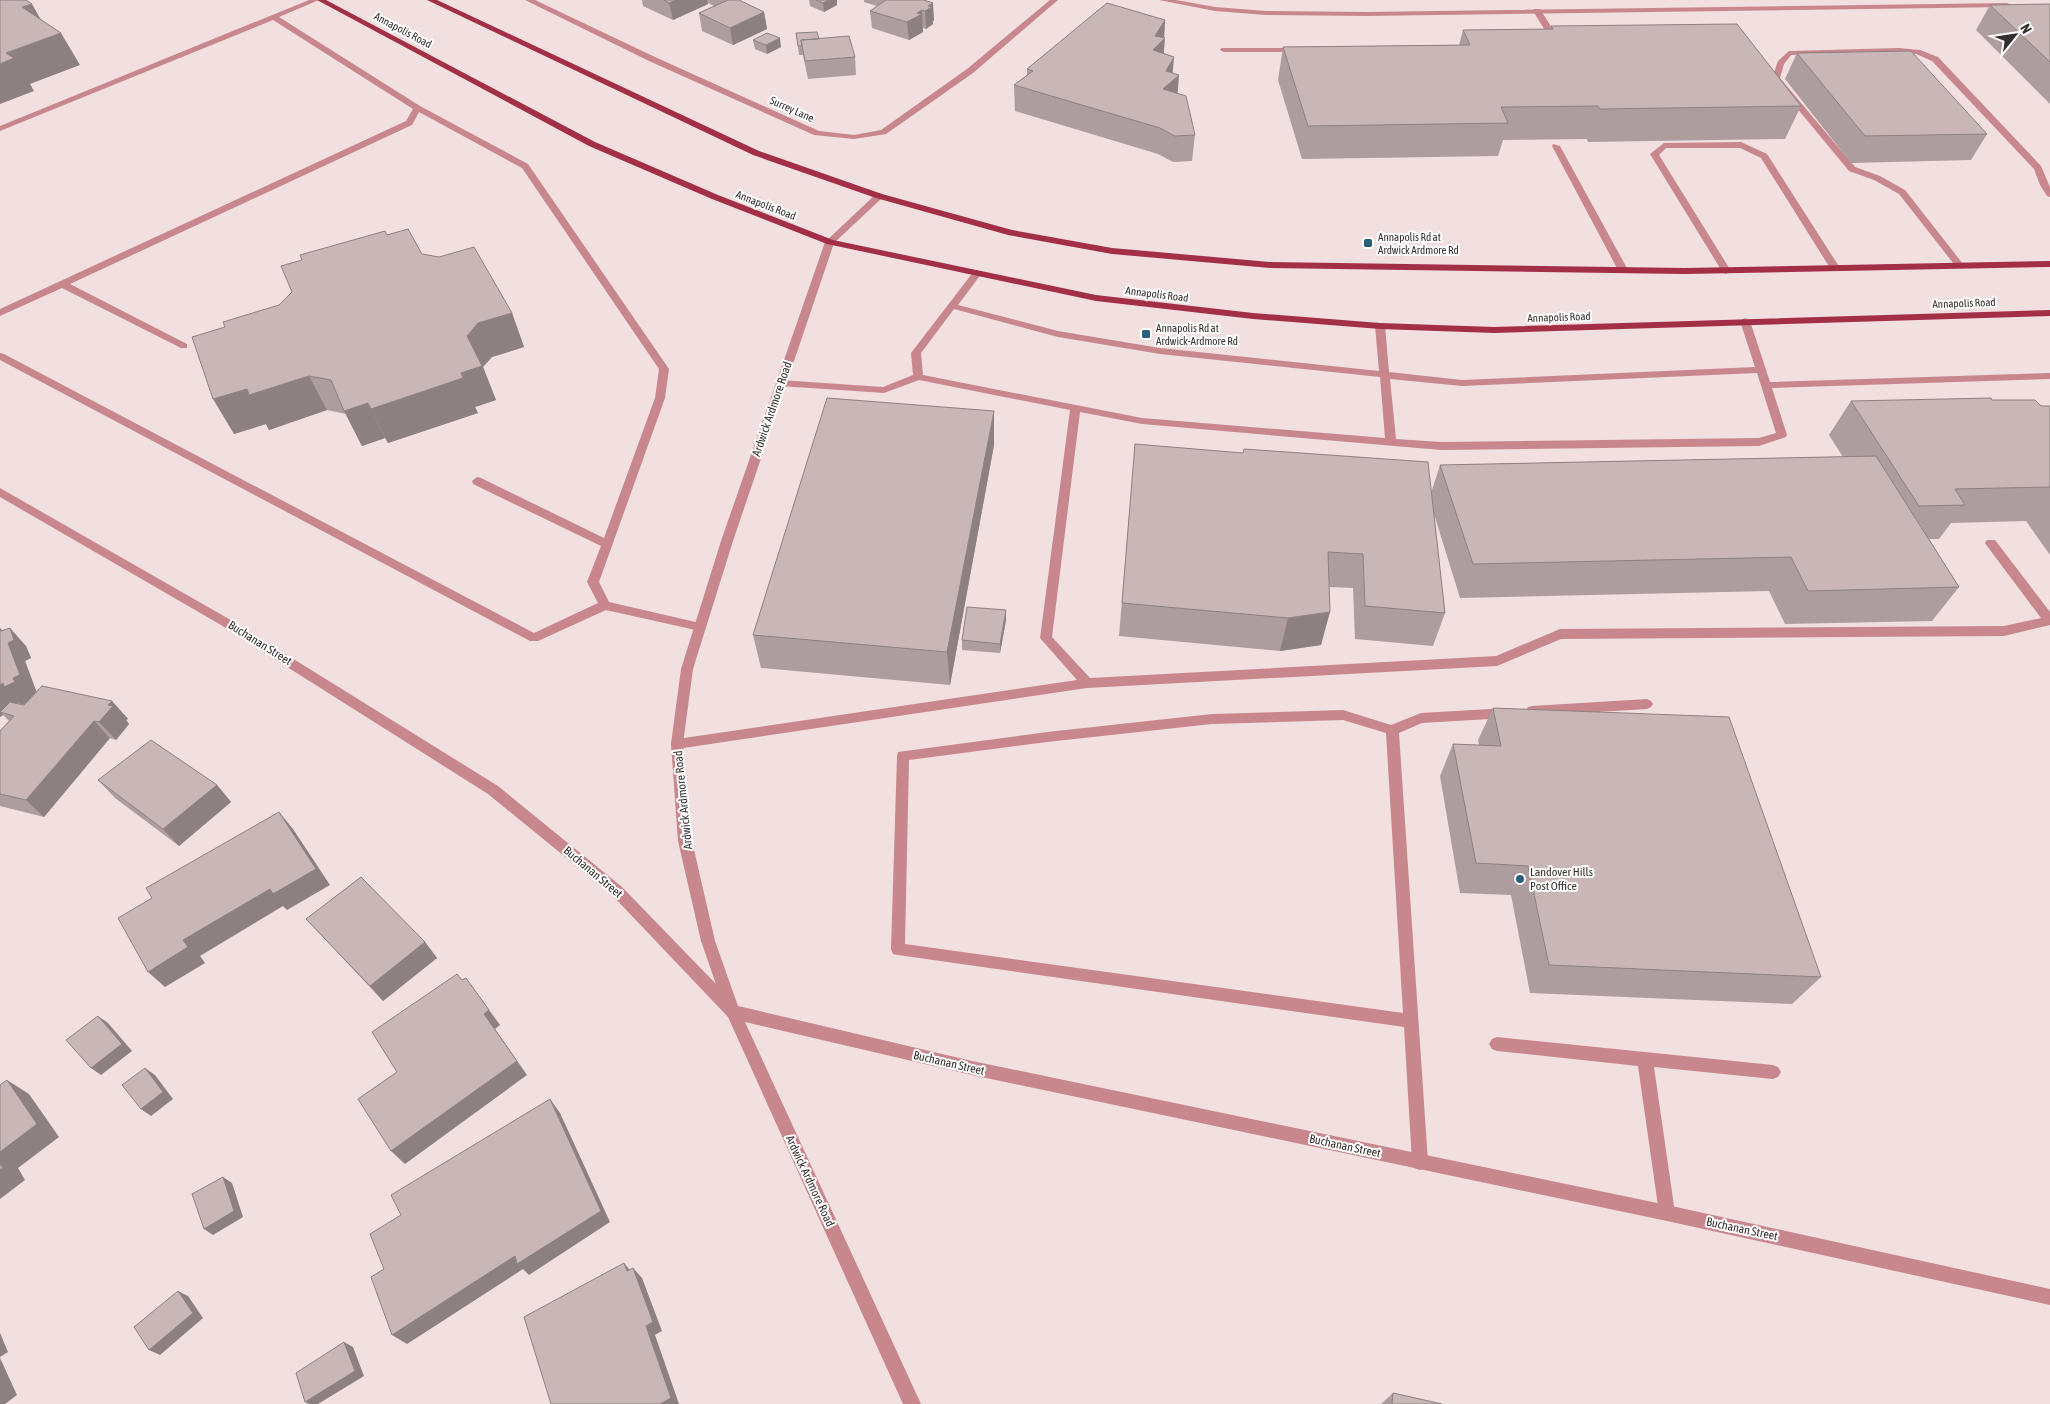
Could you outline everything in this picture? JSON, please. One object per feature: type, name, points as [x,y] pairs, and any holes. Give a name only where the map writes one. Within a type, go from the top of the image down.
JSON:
[{"type":"main road","name":"Annapolis Road","points":[[321,0],[592,144],[715,197],[830,242],[1096,298],[1253,316],[1380,326],[1494,330],[2050,313]]},
{"type":"main road","points":[[431,0],[756,153],[879,196],[1011,233],[1112,251],[1270,265],[1623,270],[2050,264]]},
{"type":"street","points":[[0,129],[315,0]]},
{"type":"street","name":"Surrey Lane","points":[[529,0],[652,59],[817,133],[854,137],[882,132],[970,71],[1054,0]]},
{"type":"street","points":[[1163,0],[1214,9],[1266,13],[1366,14],[2011,6]]},
{"type":"street","points":[[1538,12],[1554,38],[1568,43]]},
{"type":"street","points":[[273,17],[416,108],[526,166],[664,369],[660,398],[593,582],[605,605]]},
{"type":"street","points":[[1224,50],[1313,50]]},
{"type":"street","points":[[1960,266],[1902,192],[1877,178],[1852,169],[1776,78],[1779,64],[1789,53],[1899,50],[1917,52],[1935,59],[2038,168],[2050,194]]},
{"type":"street","points":[[0,313],[409,123],[416,108]]},
{"type":"street","points":[[1726,270],[1654,154],[1664,146],[1741,145],[1764,156],[1835,268]]},
{"type":"street","points":[[1556,146],[1623,270]]},
{"type":"street","name":"Ardwick Ardmore Road","points":[[879,196],[830,242],[780,383],[687,669],[677,744],[685,841],[708,941],[733,1012],[912,1404]]},
{"type":"street","points":[[918,377],[916,353],[977,273]]},
{"type":"street","points":[[62,284],[184,346]]},
{"type":"street","points":[[952,306],[1058,334],[1160,351],[1462,383],[1762,370]]},
{"type":"street","points":[[780,383],[884,390],[918,377],[1142,421],[1441,446],[1759,442],[1782,435],[1745,321]]},
{"type":"street","points":[[1380,326],[1391,442]]},
{"type":"street","points":[[0,356],[534,638],[605,605],[700,627]]},
{"type":"street","points":[[1767,386],[2050,376]]},
{"type":"street","points":[[1075,408],[1046,638],[1087,683]]},
{"type":"street","points":[[477,481],[607,544]]},
{"type":"street","name":"Buchanan Street","points":[[0,492],[225,622],[493,790],[617,891],[733,1012],[972,1068],[1667,1213],[2050,1297]]},
{"type":"street","points":[[677,744],[1087,683],[1497,661],[1560,634],[2004,631],[2050,621],[1991,543]]},
{"type":"street","points":[[1411,1021],[898,949],[903,756],[1047,737],[1212,720],[1343,715],[1392,730],[1421,718],[1646,704]]},
{"type":"street","points":[[1392,730],[1420,1162]]},
{"type":"street","points":[[1497,1044],[1773,1072]]},
{"type":"street","points":[[1645,1060],[1667,1213]]},
{"type":"building","points":[[0,0],[26,0],[32,4],[22,7],[61,33],[6,53],[14,58],[0,64]]},
{"type":"building","points":[[664,0],[676,0],[669,3]]},
{"type":"building","points":[[728,0],[739,0],[764,12],[730,28],[699,13]]},
{"type":"building","points":[[816,0],[829,0],[823,3]]},
{"type":"building","points":[[886,0],[924,0],[933,3],[928,6],[932,7],[917,13],[922,14],[907,22],[870,11]]},
{"type":"building","points":[[1107,3],[1165,20],[1155,36],[1165,38],[1153,50],[1174,57],[1166,71],[1179,75],[1163,89],[1186,96],[1195,135],[1175,136],[1160,128],[1014,85],[1033,71],[1027,69]]},
{"type":"building","points":[[2050,4],[2050,62],[1990,5]]},
{"type":"building","points":[[1737,24],[1801,106],[1600,109],[1598,106],[1501,107],[1508,123],[1308,126],[1283,47],[1470,45],[1463,30],[1553,29],[1551,26]]},
{"type":"building","points":[[817,32],[819,39],[801,40],[802,46],[798,46],[796,33]]},
{"type":"building","points":[[767,33],[780,38],[766,45],[753,40]]},
{"type":"building","points":[[849,36],[855,57],[805,61],[801,40]]},
{"type":"building","points":[[1911,51],[1987,134],[1865,136],[1797,53]]},
{"type":"building","points":[[408,229],[422,254],[439,257],[474,247],[512,313],[478,323],[467,336],[482,366],[461,373],[463,378],[371,409],[368,403],[344,411],[331,380],[309,376],[249,395],[247,389],[213,399],[192,337],[225,327],[223,322],[279,305],[292,292],[281,266],[302,260],[300,255],[385,231],[387,235]]},
{"type":"building","points":[[827,398],[994,411],[947,652],[753,635]]},
{"type":"building","points":[[1991,398],[1992,400],[2035,400],[2041,406],[2050,406],[2050,487],[1955,489],[1965,505],[1919,506],[1851,401]]},
{"type":"building","points":[[1135,444],[1243,453],[1244,449],[1428,462],[1445,613],[1365,606],[1363,554],[1328,552],[1330,612],[1288,618],[1122,603]]},
{"type":"building","points":[[1876,456],[1959,587],[1808,591],[1791,557],[1473,564],[1440,465]]},
{"type":"building","points":[[967,607],[1006,610],[1000,644],[962,640]]},
{"type":"building","points":[[10,628],[14,640],[8,643],[20,675],[13,678],[15,682],[4,687],[3,683],[0,685],[0,629],[1,631]]},
{"type":"building","points":[[42,686],[112,701],[108,705],[113,706],[99,722],[94,721],[26,800],[0,794],[0,731],[14,716],[0,712],[10,702],[24,705]]},
{"type":"building","points":[[1493,708],[1729,717],[1821,977],[1549,965],[1528,866],[1476,863],[1453,744],[1501,746]]},
{"type":"building","points":[[151,740],[217,785],[163,829],[98,780]]},
{"type":"building","points":[[279,812],[316,869],[273,894],[270,889],[183,940],[188,947],[148,972],[118,918],[152,898],[146,888]]},
{"type":"building","points":[[361,877],[425,942],[370,986],[306,919]]},
{"type":"building","points":[[457,974],[462,980],[466,978],[489,1010],[484,1014],[517,1061],[391,1151],[358,1099],[397,1072],[372,1032]]},
{"type":"building","points":[[98,1016],[122,1044],[91,1068],[66,1040]]},
{"type":"building","points":[[145,1068],[163,1092],[141,1109],[122,1085]]},
{"type":"building","points":[[7,1080],[37,1124],[0,1152],[0,1085]]},
{"type":"building","points":[[550,1099],[601,1211],[517,1264],[515,1256],[392,1335],[371,1277],[384,1269],[370,1234],[401,1215],[391,1195]]},
{"type":"building","points":[[223,1177],[234,1211],[204,1229],[192,1194]]},
{"type":"building","points":[[624,1263],[627,1271],[633,1268],[653,1322],[646,1326],[671,1398],[660,1404],[551,1404],[524,1317]]},
{"type":"building","points":[[178,1291],[193,1313],[149,1350],[134,1327]]},
{"type":"building","points":[[344,1342],[355,1371],[305,1402],[296,1373]]},
{"type":"building","points":[[1393,1393],[1442,1404],[1392,1404]]},
{"type":"place","name":"Annapolis Rd at Ardwick Ardmore Rd","points":[[1368,243]]},
{"type":"place","name":"Annapolis Rd at Ardwick-Ardmore Rd","points":[[1146,334]]},
{"type":"place","name":"Landover Hills Post Office","points":[[1520,879]]}]
